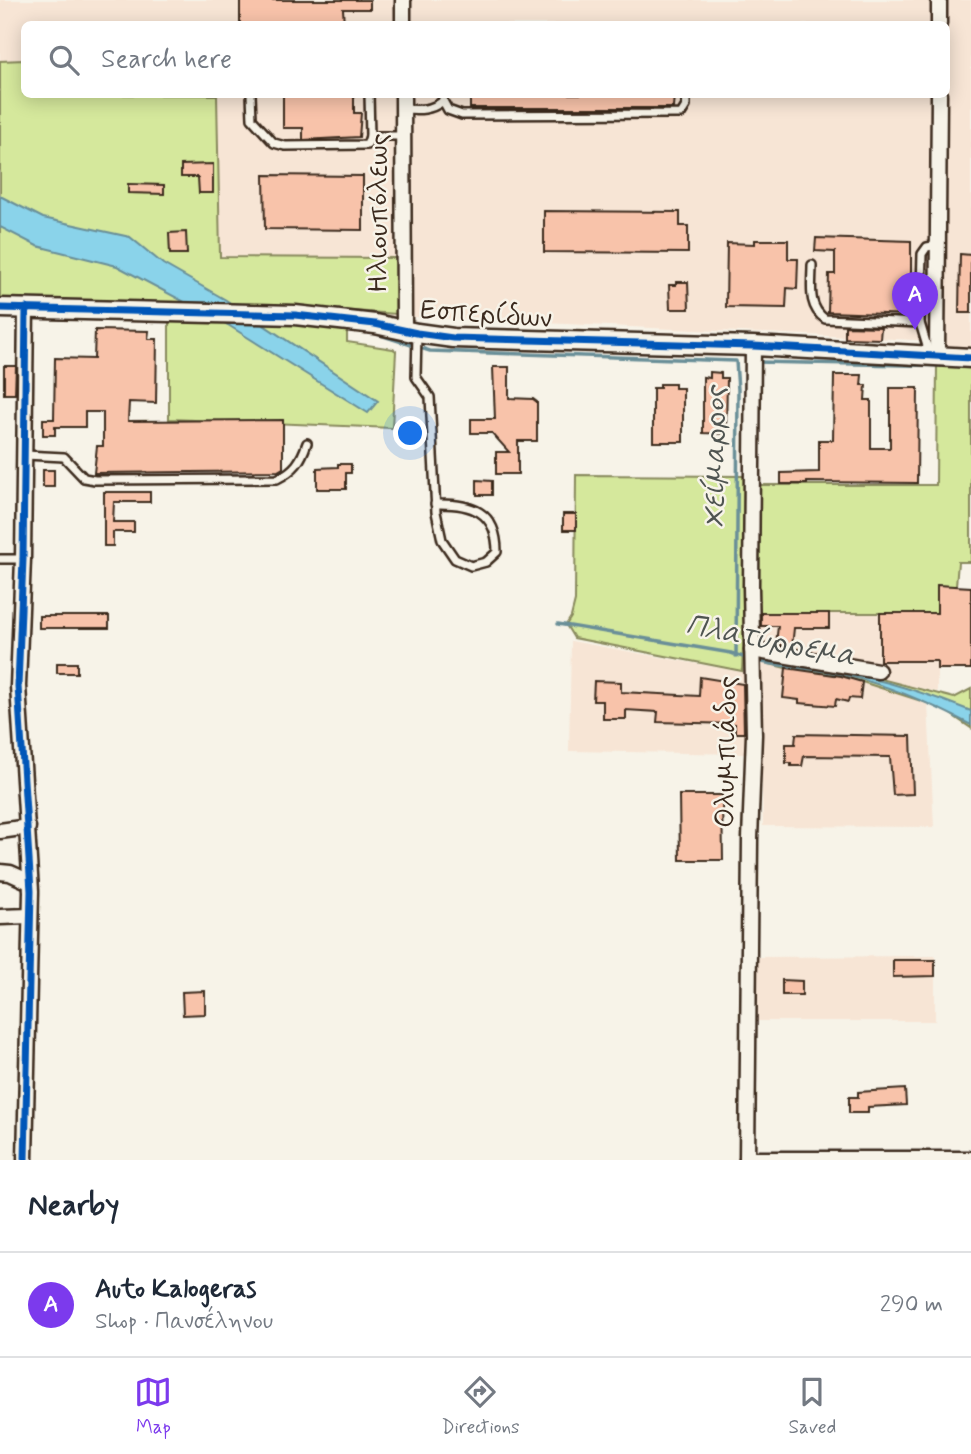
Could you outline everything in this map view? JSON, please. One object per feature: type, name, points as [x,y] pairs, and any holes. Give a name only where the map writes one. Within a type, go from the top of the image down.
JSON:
[{"type":"street","points":[[402,0],[402,21]]},
{"type":"street","points":[[939,0],[939,21]]},
{"type":"street","points":[[934,356],[939,98]]},
{"type":"street","name":"Ηλιουπόλεως","points":[[403,102],[410,332]]},
{"type":"street","name":"Εσπερίδων","points":[[0,307],[295,315],[375,324],[410,332],[497,340],[752,346],[971,358]]},
{"type":"street","points":[[25,1160],[30,882],[18,686],[23,559],[26,308]]},
{"type":"street","name":"Ολυμπιάδος","points":[[747,1160],[750,839],[754,735],[751,587],[752,346]]},
{"type":"street","points":[[752,650],[878,671]]},
{"type":"street","points":[[0,831],[28,827]]},
{"type":"street","points":[[0,872],[10,873],[30,882]]},
{"type":"street","points":[[0,917],[30,916]]},
{"type":"street","points":[[747,1160],[971,1159]]},
{"type":"lane","points":[[251,98],[252,118],[274,143],[285,146],[362,146],[370,142],[369,98]]},
{"type":"lane","points":[[403,102],[424,110],[434,108],[443,98],[448,110],[462,115],[681,114],[686,106],[686,98]]},
{"type":"lane","points":[[370,136],[403,136]]},
{"type":"lane","points":[[934,356],[920,323],[922,254],[927,247],[938,245]]},
{"type":"lane","points":[[812,265],[811,302],[816,313],[825,319],[920,323]]},
{"type":"lane","points":[[410,332],[416,377],[430,397],[435,504],[442,540],[455,559],[471,566],[486,562],[497,552],[494,526],[486,517],[473,508],[456,504],[435,504]]},
{"type":"lane","points":[[25,455],[64,457],[84,478],[95,480],[278,479],[291,472],[301,461],[307,443]]},
{"type":"lane","points":[[0,559],[23,559]]},
{"type":"shaded area","points":[[0,0],[971,0],[971,350],[937,349],[937,341],[0,298]]},
{"type":"shaded area","points":[[757,613],[937,613],[937,692],[878,678],[878,666],[767,648],[757,642]]},
{"type":"shaded area","points":[[571,641],[748,673],[745,754],[569,751]]},
{"type":"shaded area","points":[[758,662],[802,672],[841,676],[928,704],[934,827],[763,826]]},
{"type":"shaded area","points":[[935,956],[935,1021],[757,1021],[757,957]]},
{"type":"green space","points":[[21,60],[21,98],[217,98],[220,257],[396,258],[397,314],[293,307],[347,325],[347,342],[396,351],[392,428],[169,419],[169,318],[143,304],[0,298],[0,61]]},
{"type":"green space","points":[[937,363],[971,365],[971,562],[958,562],[956,586],[937,613],[757,613],[758,485],[936,485]]},
{"type":"green space","points":[[576,475],[745,476],[742,671],[574,638],[566,625],[575,601]]},
{"type":"green space","points":[[757,661],[831,666],[954,698],[971,689],[971,728],[940,707],[862,682]]},
{"type":"water","points":[[0,196],[43,218],[130,237],[163,264],[226,300],[378,401],[368,413],[228,325],[117,266],[37,246],[0,227]]},
{"type":"water","points":[[758,662],[840,671],[893,684],[971,711],[971,725],[877,684],[833,673]]},
{"type":"building","points":[[240,0],[370,0],[370,9],[343,9],[344,21],[240,21]]},
{"type":"building","points":[[283,98],[354,98],[354,113],[361,113],[359,137],[303,140],[303,128],[283,128]]},
{"type":"building","points":[[470,98],[674,98],[673,108],[470,108]]},
{"type":"building","points":[[213,164],[213,193],[199,193],[198,177],[181,177],[181,165]]},
{"type":"building","points":[[264,175],[363,176],[363,230],[265,229]]},
{"type":"building","points":[[128,184],[164,185],[164,194],[128,193]]},
{"type":"building","points":[[544,211],[680,212],[680,226],[688,226],[688,253],[544,252]]},
{"type":"building","points":[[186,232],[187,254],[170,254],[169,233]]},
{"type":"building","points":[[816,238],[911,241],[911,315],[828,312],[829,274],[835,274],[835,252],[815,251]]},
{"type":"building","points":[[755,240],[788,240],[788,259],[798,259],[797,289],[787,288],[786,308],[726,307],[727,243],[755,244]]},
{"type":"building","points":[[960,254],[971,255],[971,313],[959,313]]},
{"type":"building","points":[[676,282],[688,282],[689,309],[670,309],[669,285],[676,285]]},
{"type":"building","points":[[845,326],[881,327],[880,339],[845,338]]},
{"type":"building","points":[[95,330],[149,331],[148,339],[157,339],[156,403],[129,402],[128,421],[283,420],[283,468],[278,471],[94,473],[97,446],[103,446],[103,412],[85,412],[85,427],[55,427],[55,435],[43,435],[43,419],[54,419],[55,358],[94,359]]},
{"type":"building","points":[[4,366],[16,366],[15,394],[4,394]]},
{"type":"building","points":[[493,367],[509,367],[509,398],[533,399],[537,402],[537,441],[518,441],[518,474],[496,474],[496,452],[509,452],[492,433],[471,433],[471,419],[495,419]]},
{"type":"building","points":[[710,372],[721,373],[721,378],[727,378],[726,434],[703,433],[703,377],[710,378]]},
{"type":"building","points":[[834,375],[862,375],[861,385],[866,385],[865,400],[871,400],[871,448],[890,448],[890,388],[918,388],[917,483],[781,484],[781,473],[819,472],[819,440],[833,440]]},
{"type":"building","points":[[660,384],[675,384],[675,388],[683,388],[683,442],[653,442],[653,388],[660,388]]},
{"type":"building","points":[[338,464],[351,464],[351,473],[346,473],[346,489],[317,489],[317,468],[338,467]]},
{"type":"building","points":[[43,470],[54,470],[54,487],[43,487]]},
{"type":"building","points":[[477,480],[492,481],[492,495],[477,495]]},
{"type":"building","points":[[104,492],[150,492],[150,502],[114,502],[113,522],[134,522],[134,532],[113,532],[113,546],[104,546]]},
{"type":"building","points":[[563,514],[576,514],[576,530],[563,530]]},
{"type":"building","points":[[937,585],[971,587],[971,669],[937,669],[937,661],[880,661],[880,613],[937,613]]},
{"type":"building","points":[[761,613],[829,613],[829,628],[794,628],[792,647],[776,644],[778,626],[761,626]]},
{"type":"building","points":[[39,616],[109,616],[109,628],[39,628]]},
{"type":"building","points":[[57,663],[77,663],[77,673],[57,673]]},
{"type":"building","points":[[786,668],[862,682],[860,699],[849,698],[848,702],[836,699],[835,706],[799,703],[799,700],[783,698]]},
{"type":"building","points":[[700,677],[743,684],[744,733],[735,733],[735,724],[657,722],[658,712],[626,710],[626,719],[603,719],[603,701],[593,701],[594,681],[621,682],[621,692],[699,696]]},
{"type":"building","points":[[796,734],[911,736],[913,794],[893,795],[890,757],[804,756],[802,766],[791,766],[791,763],[786,763],[786,744],[795,744]]},
{"type":"building","points":[[679,795],[722,795],[723,860],[680,860]]},
{"type":"building","points":[[893,960],[935,960],[935,976],[893,977]]},
{"type":"building","points":[[782,980],[802,981],[802,995],[782,995]]},
{"type":"building","points":[[205,991],[205,1014],[183,1015],[182,992]]},
{"type":"building","points":[[905,1089],[906,1105],[868,1107],[868,1113],[849,1113],[849,1097],[858,1097],[858,1092]]},
{"type":"waterway","name":"Χείμαρρος","points":[[368,331],[430,351],[736,361],[736,656]]},
{"type":"waterway","points":[[756,362],[955,366]]},
{"type":"waterway","name":"Πλατύρρεμα","points":[[558,624],[731,653],[749,659]]},
{"type":"waterway","name":"Πλατύρρεμα","points":[[756,660],[777,663]]},
{"type":"cycle path","points":[[0,308],[295,315],[375,324],[453,338],[753,346],[971,358]]},
{"type":"cycle path","points":[[25,1160],[31,891],[18,686],[23,559],[26,308]]},
{"type":"place","name":"Auto Kalogeras","points":[[915,330]]}]
